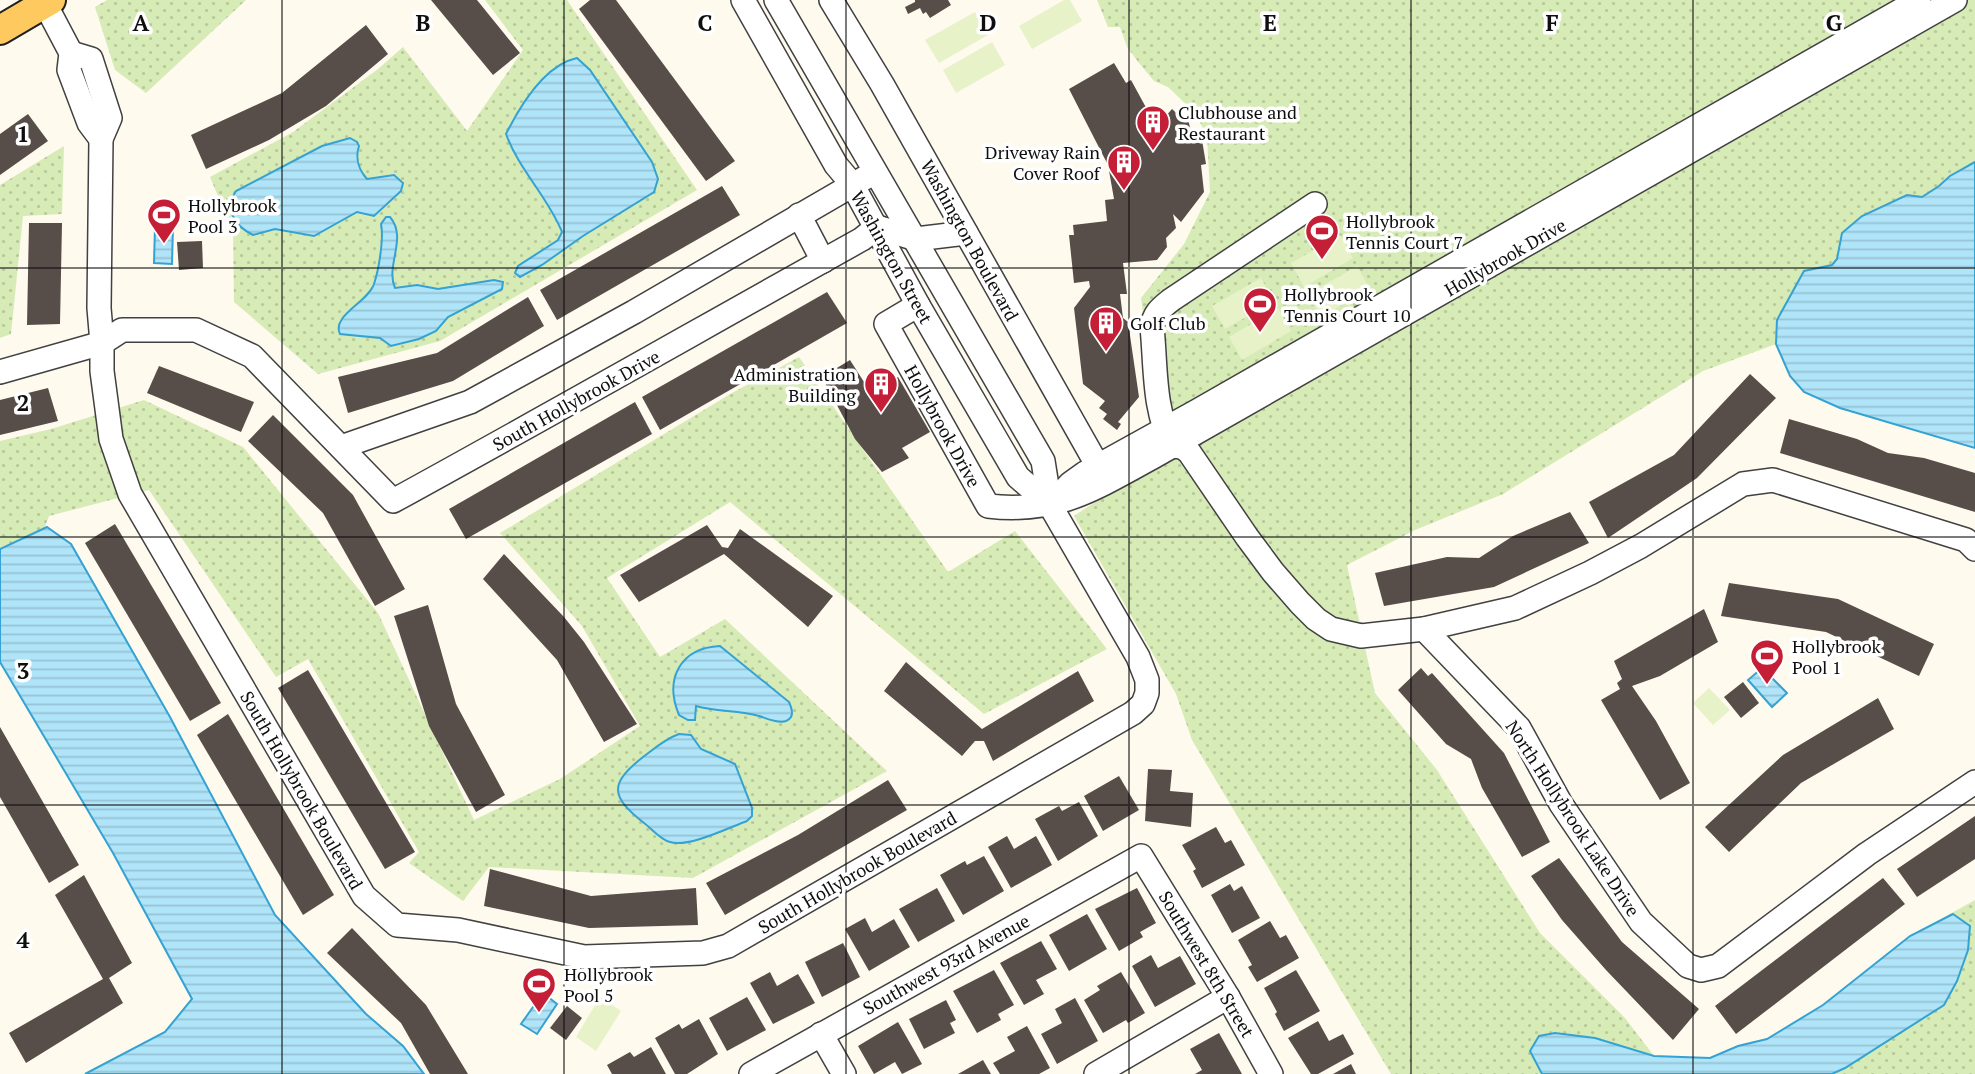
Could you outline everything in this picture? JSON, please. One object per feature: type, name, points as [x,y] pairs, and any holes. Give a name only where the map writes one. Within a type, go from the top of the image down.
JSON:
[{"type":"main road","points":[[0,30],[46,1]]},
{"type":"street","name":"Washington Street","points":[[743,0],[836,165],[852,184],[877,227],[918,305],[1018,477],[1050,505],[1138,657],[1147,680],[1147,693]]},
{"type":"street","name":"Washington Street","points":[[776,0],[1043,461],[1050,505]]},
{"type":"street","name":"Washington Boulevard","points":[[831,0],[1102,474]]},
{"type":"street","name":"Hollybrook Drive","points":[[1168,437],[1919,0]]},
{"type":"street","name":"Hollybrook Drive","points":[[918,305],[886,324],[988,506],[1009,508],[1050,505],[1079,496],[1102,474],[1955,0]]},
{"type":"street","name":"South Hollybrook Boulevard","points":[[46,1],[71,53],[91,59],[110,118],[101,139],[99,308],[102,371],[111,439],[130,494],[364,896],[397,925],[458,930],[584,957],[703,953],[728,946],[1133,713],[1143,704],[1147,693]]},
{"type":"street","points":[[341,447],[470,402],[634,312],[875,172]]},
{"type":"street","points":[[1315,204],[1159,309],[1153,318],[1152,327],[1168,437],[1189,452],[1267,564],[1316,620],[1331,629],[1362,636],[1424,629],[1515,608],[1641,546],[1743,484],[1759,480],[1773,481],[1862,506],[1965,540],[1975,549]]},
{"type":"street","points":[[799,215],[823,261]]},
{"type":"street","points":[[877,227],[916,239],[934,239],[966,233]]},
{"type":"street","name":"South Hollybrook Drive","points":[[0,372],[102,343],[122,330],[196,330],[252,356],[393,501],[599,389],[862,239],[877,227]]},
{"type":"street","name":"North Hollybrook Lake Drive","points":[[1424,629],[1520,728],[1561,804],[1641,922],[1688,966],[1701,970],[1718,966],[1867,854],[1975,782]]},
{"type":"street","name":"Southwest 8th Street","points":[[1141,856],[1228,997],[1271,1074]]},
{"type":"street","name":"Southwest 93rd Avenue","points":[[751,1074],[1141,856]]},
{"type":"street","points":[[1096,1074],[1228,997]]},
{"type":"street","points":[[821,1034],[844,1074]]},
{"type":"green space","points":[[107,0],[246,0],[146,93],[115,70],[95,7]]},
{"type":"green space","points":[[485,0],[567,0],[697,190],[440,341],[318,374],[234,302],[233,232],[210,177],[293,132],[378,69],[403,47],[467,131],[523,50]]},
{"type":"green space","points":[[1064,0],[1070,0],[1082,21],[1032,49],[1019,26]]},
{"type":"green space","points":[[1097,0],[1975,0],[1975,448],[1840,408],[1804,392],[1790,376],[1776,344],[1703,371],[1503,494],[1415,530],[1347,565],[1375,693],[1437,770],[1540,933],[1625,1018],[1654,1056],[1710,1058],[1738,1046],[1767,1039],[1823,1005],[1910,936],[1975,900],[1975,1074],[1391,1074],[1192,740],[1176,694],[1074,516],[1162,458],[1141,298],[1184,244],[1210,192],[1207,137],[1196,114],[1168,87],[1154,81],[1127,47],[1120,27],[1108,27]]},
{"type":"green space","points":[[975,12],[988,35],[939,63],[925,40]]},
{"type":"green space","points":[[992,42],[1005,65],[956,93],[943,70]]},
{"type":"green space","points":[[64,146],[62,214],[23,216],[11,334],[0,338],[0,185]]},
{"type":"green space","name":"Hollybrook Tennis Court 7","points":[[1340,235],[1353,258],[1304,287],[1291,263]]},
{"type":"green space","points":[[1357,266],[1370,289],[1321,317],[1308,294]]},
{"type":"green space","points":[[1261,278],[1274,301],[1225,329],[1212,306]]},
{"type":"green space","name":"Hollybrook Tennis Court 10","points":[[1278,308],[1291,331],[1242,360],[1229,337]]},
{"type":"green space","points":[[799,357],[948,572],[1015,531],[1107,649],[984,714],[730,502],[607,578],[660,657],[725,619],[887,771],[693,878],[489,867],[463,901],[409,863],[419,852],[308,659],[276,677],[149,490],[49,516],[0,646],[0,441],[51,429],[144,400],[243,447],[378,613],[474,820],[560,779],[640,726],[582,626],[500,533],[732,393]]},
{"type":"green space","points":[[1709,688],[1730,710],[1713,725],[1693,703]]},
{"type":"green space","points":[[600,997],[621,1011],[596,1051],[576,1037]]},
{"type":"water","points":[[577,58],[590,70],[652,162],[658,179],[654,192],[520,277],[515,273],[518,266],[558,240],[562,232],[518,160],[506,134],[534,88],[554,69]]},
{"type":"water","points":[[350,138],[359,146],[358,164],[367,179],[394,175],[403,183],[401,191],[374,216],[357,212],[314,236],[275,229],[253,235],[233,217],[231,205],[236,191],[322,146]]},
{"type":"water","points":[[1975,162],[1975,448],[1840,408],[1804,392],[1790,376],[1776,344],[1777,320],[1804,271],[1832,265],[1837,259],[1842,233],[1862,216],[1907,195],[1922,197]]},
{"type":"water","points":[[386,217],[390,217],[397,234],[393,271],[395,288],[417,285],[438,289],[494,280],[503,282],[502,289],[448,317],[436,331],[419,339],[391,346],[380,338],[340,334],[339,327],[345,315],[365,297],[374,284],[382,237],[381,224]]},
{"type":"water","name":"Hollybrook Pool 3","points":[[155,226],[173,226],[172,264],[154,263]]},
{"type":"water","points":[[47,527],[71,544],[170,717],[275,915],[366,1014],[403,1046],[424,1074],[85,1074],[165,1032],[192,999],[113,853],[0,662],[0,549]]},
{"type":"water","points":[[720,646],[789,702],[792,713],[789,719],[783,722],[696,706],[695,720],[679,715],[673,689],[679,668],[685,659],[695,653]]},
{"type":"water","name":"Hollybrook Pool 1","points":[[1762,668],[1787,693],[1772,707],[1748,680]]},
{"type":"water","points":[[679,734],[691,735],[701,749],[735,764],[752,808],[752,816],[747,821],[708,836],[678,843],[667,841],[660,836],[625,805],[618,790],[624,775],[656,747]]},
{"type":"water","points":[[1953,914],[1970,926],[1968,950],[1957,981],[1944,1005],[1832,1074],[1542,1074],[1530,1051],[1539,1036],[1555,1033],[1595,1038],[1654,1056],[1710,1058],[1738,1046],[1767,1039],[1823,1005],[1910,936]]},
{"type":"water","name":"Hollybrook Pool 5","points":[[543,993],[557,1004],[537,1034],[521,1024]]},
{"type":"building","points":[[431,0],[477,0],[520,53],[493,75]]},
{"type":"building","points":[[590,0],[616,0],[735,161],[706,181],[579,9]]},
{"type":"building","points":[[915,0],[948,0],[951,5],[930,18],[926,12],[923,14],[920,8],[908,14],[905,7]]},
{"type":"building","points":[[366,25],[388,54],[326,106],[269,140],[206,169],[191,135],[282,93]]},
{"type":"building","points":[[1114,63],[1126,83],[1131,80],[1149,113],[1145,116],[1156,123],[1162,114],[1165,117],[1172,109],[1184,120],[1188,119],[1193,140],[1202,140],[1206,164],[1201,165],[1204,192],[1181,222],[1173,214],[1176,228],[1166,238],[1167,247],[1157,260],[1123,263],[1127,294],[1120,294],[1123,318],[1128,322],[1139,397],[1118,422],[1121,424],[1117,430],[1103,419],[1107,414],[1099,408],[1105,401],[1083,384],[1074,308],[1090,287],[1089,281],[1074,283],[1069,235],[1074,235],[1073,225],[1107,221],[1105,200],[1114,199],[1108,165],[1069,89]]},
{"type":"building","points":[[28,114],[48,141],[0,175],[0,134]]},
{"type":"building","points":[[722,186],[740,215],[557,320],[540,290]]},
{"type":"building","points":[[29,223],[62,223],[60,324],[27,325]]},
{"type":"building","points":[[202,241],[203,268],[179,270],[177,242]]},
{"type":"building","points":[[827,292],[847,323],[660,430],[642,397]]},
{"type":"building","points":[[528,297],[544,326],[453,381],[348,413],[338,377],[437,353]]},
{"type":"building","name":"Administration Building","points":[[850,360],[871,393],[898,377],[930,432],[902,448],[909,458],[882,472],[855,439],[822,377]]},
{"type":"building","points":[[159,366],[254,402],[241,432],[147,393]]},
{"type":"building","points":[[1750,374],[1776,398],[1697,478],[1608,538],[1589,502],[1674,455]]},
{"type":"building","points":[[48,388],[58,421],[0,435],[0,400]]},
{"type":"building","points":[[635,402],[652,434],[466,539],[449,509]]},
{"type":"building","points":[[273,415],[353,495],[405,589],[375,606],[323,513],[248,441]]},
{"type":"building","points":[[1789,419],[1857,439],[1888,453],[1924,458],[1975,473],[1975,512],[1780,453]]},
{"type":"building","points":[[1570,512],[1589,543],[1494,587],[1384,606],[1375,573],[1447,557],[1479,558],[1513,536]]},
{"type":"building","points":[[115,524],[221,703],[190,721],[85,543]]},
{"type":"building","points":[[707,525],[722,547],[728,548],[740,529],[833,596],[808,627],[724,554],[639,602],[620,575]]},
{"type":"building","points":[[504,554],[584,642],[637,724],[604,742],[557,660],[483,579]]},
{"type":"building","points":[[1729,583],[1838,599],[1934,644],[1919,676],[1826,632],[1721,616]]},
{"type":"building","points":[[428,605],[456,704],[505,795],[476,812],[429,726],[394,616]]},
{"type":"building","points":[[1704,609],[1718,642],[1660,676],[1632,686],[1656,721],[1690,783],[1660,800],[1601,700],[1620,689],[1617,683],[1622,679],[1614,661]]},
{"type":"building","points":[[906,662],[982,729],[1078,671],[1094,701],[993,761],[984,741],[975,741],[962,756],[884,691]]},
{"type":"building","points":[[1421,668],[1428,676],[1432,673],[1504,753],[1550,842],[1522,857],[1482,788],[1471,759],[1446,744],[1398,690]]},
{"type":"building","points":[[308,670],[415,852],[385,869],[278,688]]},
{"type":"building","points":[[1743,682],[1759,703],[1741,718],[1724,697]]},
{"type":"building","points":[[1878,698],[1894,729],[1801,783],[1729,852],[1705,827],[1783,755]]},
{"type":"building","points":[[228,714],[334,895],[303,915],[197,735]]},
{"type":"building","points":[[0,727],[79,865],[49,883],[0,797]]},
{"type":"building","points":[[1148,769],[1172,770],[1170,791],[1193,793],[1191,827],[1145,821]]},
{"type":"building","points":[[1119,776],[1139,810],[1103,831],[1084,796]]},
{"type":"building","points":[[888,780],[907,810],[725,915],[706,883],[798,835]]},
{"type":"building","points":[[1079,802],[1098,836],[1058,861],[1035,819],[1059,806],[1062,811]]},
{"type":"building","points":[[1975,816],[1975,859],[1917,897],[1897,869]]},
{"type":"building","points":[[1216,827],[1225,843],[1231,840],[1245,865],[1202,888],[1193,871],[1196,869],[1182,845]]},
{"type":"building","points":[[1007,836],[1014,849],[1036,836],[1052,865],[1011,888],[988,847]]},
{"type":"building","points":[[984,856],[1004,891],[963,915],[940,875],[965,861],[967,865]]},
{"type":"building","points":[[1559,858],[1622,942],[1699,1009],[1673,1040],[1562,920],[1531,876]]},
{"type":"building","points":[[490,869],[591,896],[696,888],[698,925],[589,928],[484,906]]},
{"type":"building","points":[[84,875],[132,963],[109,978],[123,1003],[26,1063],[9,1033],[103,979],[55,895]]},
{"type":"building","points":[[1883,878],[1905,904],[1736,1034],[1715,1006]]},
{"type":"building","points":[[1230,884],[1234,891],[1242,886],[1260,918],[1232,933],[1211,895]]},
{"type":"building","points":[[937,888],[955,921],[918,942],[899,909]]},
{"type":"building","points":[[1137,888],[1156,923],[1140,932],[1143,937],[1119,951],[1095,909]]},
{"type":"building","points":[[1087,914],[1107,949],[1069,971],[1049,935]]},
{"type":"building","points":[[865,918],[872,932],[894,919],[910,947],[869,971],[845,929]]},
{"type":"building","points":[[1270,921],[1280,938],[1286,935],[1299,958],[1257,982],[1248,967],[1252,965],[1238,940]]},
{"type":"building","points":[[352,928],[426,1005],[468,1074],[430,1074],[401,1023],[327,953]]},
{"type":"building","points":[[1041,941],[1057,969],[1036,980],[1044,994],[1024,1005],[1000,963]]},
{"type":"building","points":[[843,943],[860,977],[822,997],[805,962]]},
{"type":"building","points":[[1151,955],[1158,968],[1180,956],[1196,984],[1155,1007],[1132,966]]},
{"type":"building","points":[[994,970],[1014,1005],[998,1014],[1001,1020],[977,1033],[953,991]]},
{"type":"building","points":[[1296,970],[1320,1011],[1284,1031],[1264,988]]},
{"type":"building","points":[[770,972],[777,986],[798,974],[815,1003],[773,1024],[750,983]]},
{"type":"building","points":[[1121,972],[1145,1013],[1103,1033],[1084,1000],[1100,990],[1097,986]]},
{"type":"building","points":[[747,997],[766,1030],[727,1051],[709,1018]]},
{"type":"building","points":[[1075,998],[1098,1041],[1057,1064],[1041,1034],[1062,1023],[1055,1009]]},
{"type":"building","points":[[946,1000],[956,1020],[950,1023],[955,1033],[924,1049],[909,1019]]},
{"type":"building","points":[[567,1006],[582,1018],[566,1040],[550,1028]]},
{"type":"building","points":[[699,1019],[718,1054],[687,1074],[675,1074],[655,1038],[679,1024],[682,1029]]},
{"type":"building","points":[[1318,1021],[1329,1041],[1343,1034],[1354,1054],[1318,1074],[1311,1074],[1288,1038]]},
{"type":"building","points":[[898,1022],[922,1064],[902,1074],[895,1062],[874,1074],[858,1046]]},
{"type":"building","points":[[1027,1026],[1050,1068],[1039,1074],[1000,1074],[993,1063],[1015,1051],[1007,1037]]},
{"type":"building","points":[[1219,1033],[1242,1074],[1195,1074],[1202,1070],[1190,1049]]},
{"type":"building","points":[[651,1047],[666,1074],[612,1074],[607,1065],[630,1052],[634,1057]]},
{"type":"building","points":[[983,1060],[991,1074],[958,1074]]},
{"type":"building","points":[[1351,1064],[1356,1074],[1333,1074]]},
{"type":"place","name":"Clubhouse and Restaurant","points":[[1153,152]]},
{"type":"place","name":"Driveway Rain Cover Roof","points":[[1124,192]]},
{"type":"place","name":"Hollybrook Pool 3","points":[[164,245]]},
{"type":"place","name":"Hollybrook Tennis Court 7","points":[[1322,261]]},
{"type":"place","name":"Hollybrook Tennis Court 10","points":[[1260,334]]},
{"type":"place","name":"Golf Club","points":[[1106,353]]},
{"type":"place","name":"Administration Building","points":[[881,414]]},
{"type":"place","name":"Hollybrook Pool 1","points":[[1767,686]]},
{"type":"place","name":"Hollybrook Pool 5","points":[[539,1014]]}]
